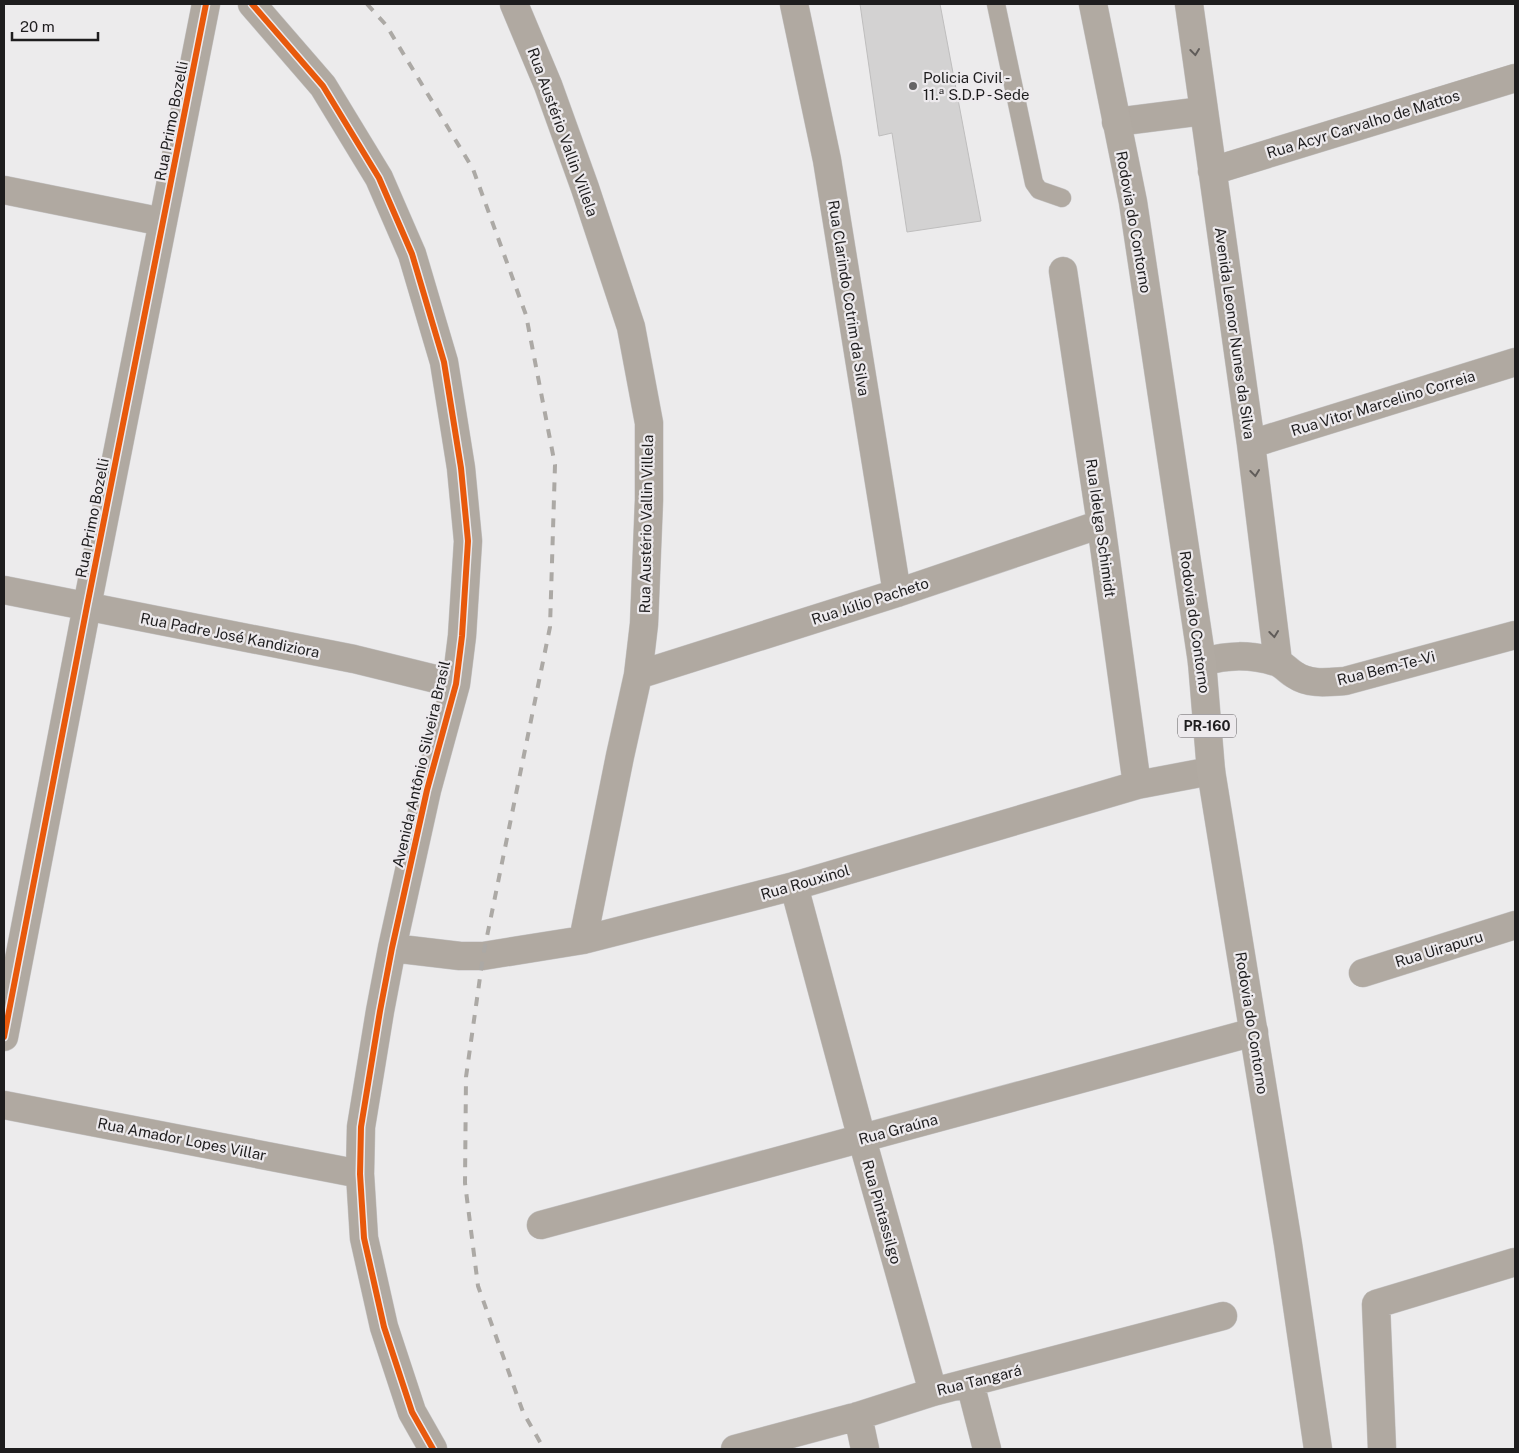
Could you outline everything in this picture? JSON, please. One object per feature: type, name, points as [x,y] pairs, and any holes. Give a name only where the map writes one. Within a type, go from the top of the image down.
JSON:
[{"type":"main road","name":"Rodovia do Contorno","points":[[1093,4],[1133,202],[1202,662],[1211,771],[1254,1032],[1318,1449]]},
{"type":"street","name":"Rua Primo Bozelli","points":[[4,1037],[206,4]]},
{"type":"street","name":"Avenida Antônio Silveira Brasil","points":[[252,4],[323,86],[379,178],[412,254],[444,362],[461,468],[468,542],[462,636],[456,684],[427,790],[392,948],[361,1127],[360,1174],[364,1238],[384,1327],[412,1412],[433,1449]]},
{"type":"street","name":"Rua Clarindo Cotrim da Silva","points":[[794,4],[827,160],[897,593]]},
{"type":"street","name":"Avenida Leonor Nunes da Silva","points":[[1188,4],[1251,444],[1278,662]]},
{"type":"street","name":"Rua Austério Vallin Villela","points":[[518,5],[585,188],[631,328],[649,423],[650,500],[644,624],[638,675],[583,940]]},
{"type":"street","name":"Rua Acyr Carvalho de Mattos","points":[[1212,171],[1515,78]]},
{"type":"street","points":[[1116,122],[1202,110]]},
{"type":"street","points":[[4,190],[163,222]]},
{"type":"street","name":"Rua Idelga Schimidt","points":[[1063,271],[1101,524],[1137,785]]},
{"type":"street","name":"Rua Vitor Marcelino Correia","points":[[1251,444],[1515,362]]},
{"type":"street","name":"Rua Júlio Pacheto","points":[[638,675],[897,593],[1101,524]]},
{"type":"street","name":"Rua Padre José Kandiziora","points":[[4,590],[354,659],[456,684]]},
{"type":"street","name":"Rua Bem-Te-Vi","points":[[1202,662],[1226,656],[1245,656],[1278,662],[1296,676],[1317,683],[1345,681],[1515,635]]},
{"type":"street","name":"Rua Rouxinol","points":[[392,948],[442,954],[483,956],[583,940],[794,886],[1137,785],[1211,771]]},
{"type":"street","name":"Rua Pintassilgo","points":[[794,886],[933,1392]]},
{"type":"street","name":"Rua Uirapuru","points":[[1363,973],[1515,925]]},
{"type":"street","name":"Rua Graúna","points":[[541,1225],[1254,1032]]},
{"type":"street","name":"Rua Amador Lopes Villar","points":[[4,1105],[360,1174]]},
{"type":"street","points":[[1382,1449],[1376,1304],[1515,1262]]},
{"type":"street","name":"Rua Tangará","points":[[742,1448],[858,1416],[933,1392],[1223,1316]]},
{"type":"street","points":[[970,1383],[987,1449]]},
{"type":"street","points":[[858,1416],[865,1449]]},
{"type":"lane","points":[[996,4],[1034,183],[1039,190],[1062,198]]},
{"type":"building","name":"Policia Civil - 11.ª S.D.P - Sede","points":[[860,4],[940,4],[981,221],[907,232],[892,133],[879,136]]},
{"type":"railway","points":[[367,4],[386,25],[473,169],[526,315],[555,465],[550,627],[483,956],[466,1077],[465,1183],[478,1286],[523,1412],[544,1449]]},
{"type":"cycle path","points":[[4,1037],[206,4]]},
{"type":"cycle path","points":[[252,4],[323,86],[379,178],[412,254],[444,362],[461,468],[468,541],[462,636],[456,684],[427,790],[392,948],[361,1127],[360,1174],[364,1238],[384,1327],[412,1412],[433,1449]]},
{"type":"place","name":"Policia Civil - 11.ª S.D.P - Sede","points":[[913,86]]}]
